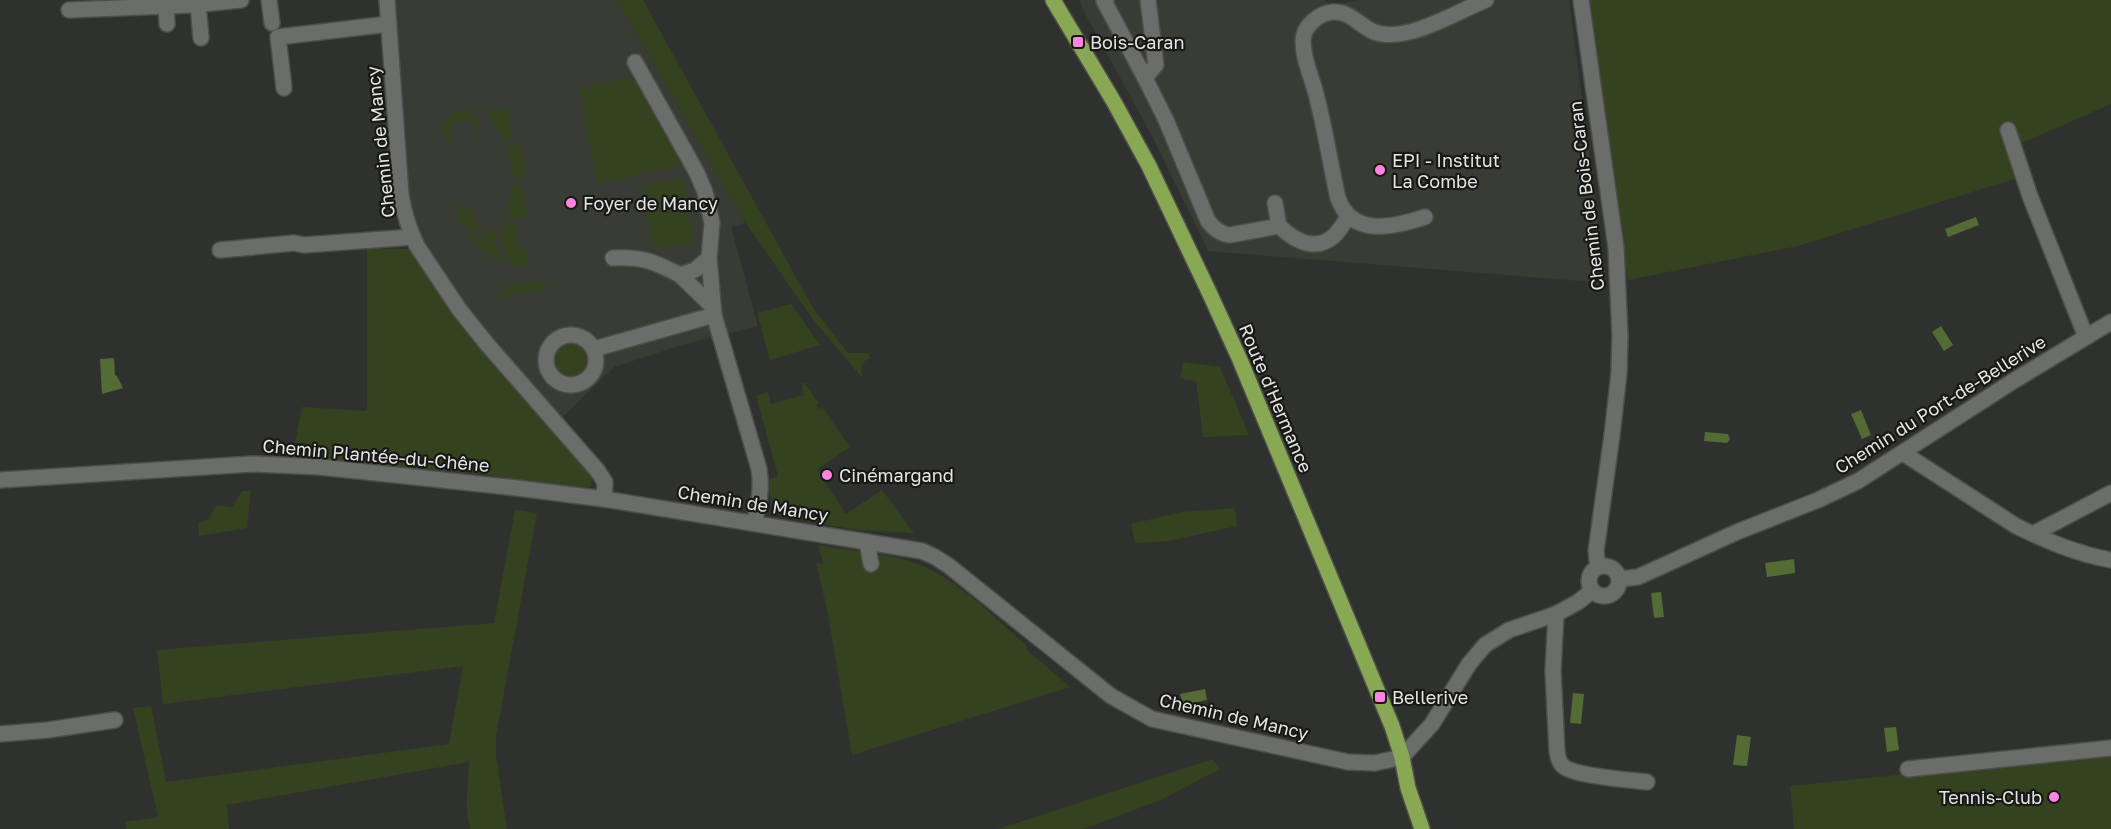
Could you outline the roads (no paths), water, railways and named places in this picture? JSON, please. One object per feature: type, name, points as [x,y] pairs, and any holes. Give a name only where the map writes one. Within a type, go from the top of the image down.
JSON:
[{"type":"main road","name":"Route d'Hermance","points":[[1053,0],[1149,166],[1244,370],[1392,726],[1402,757],[1408,788],[1422,829]]},
{"type":"street","points":[[69,10],[241,0]]},
{"type":"street","points":[[269,0],[272,23]]},
{"type":"street","name":"Chemin de Mancy","points":[[387,0],[401,195],[413,237],[459,309],[597,470],[605,482],[604,499],[922,551],[935,557],[1111,696],[1152,719],[1348,762],[1375,764],[1402,757]]},
{"type":"street","points":[[1106,0],[1104,1],[1166,120],[1212,227],[1218,232],[1230,235],[1279,226]]},
{"type":"street","points":[[1145,78],[1156,65],[1149,0]]},
{"type":"street","points":[[1425,217],[1397,226],[1382,227],[1365,224],[1348,217],[1338,198],[1316,94],[1306,64],[1303,40],[1308,27],[1322,15],[1336,12],[1349,16],[1370,30],[1379,33],[1413,32],[1486,0]]},
{"type":"street","name":"Chemin de Bois-Caran","points":[[1581,0],[1616,248],[1620,336],[1612,435],[1596,551],[1598,567]]},
{"type":"street","points":[[198,4],[201,38]]},
{"type":"street","points":[[166,6],[167,24]]},
{"type":"street","points":[[284,88],[278,37],[388,24]]},
{"type":"street","points":[[634,62],[701,181],[711,212],[709,258],[714,311],[759,469],[761,491],[754,523]]},
{"type":"street","points":[[2007,130],[2030,196],[2086,337]]},
{"type":"street","points":[[1275,202],[1279,226],[1300,242],[1317,244],[1333,237],[1348,217]]},
{"type":"street","points":[[220,250],[294,243],[304,245],[413,237]]},
{"type":"street","points":[[613,258],[643,258],[656,262],[680,275],[714,311]]},
{"type":"street","points":[[680,275],[695,270],[709,258]]},
{"type":"street","points":[[594,349],[714,311]]},
{"type":"street","name":"Chemin du Port-de-Bellerive","points":[[1620,579],[1638,576],[1737,531],[1818,500],[1858,481],[2015,380],[2111,322]]},
{"type":"street","points":[[1904,453],[2010,522],[2033,534],[2061,547],[2111,560]]},
{"type":"street","name":"Chemin Plantée-du-Chêne","points":[[0,480],[268,464],[320,467],[604,499]]},
{"type":"street","points":[[2033,534],[2111,493]]},
{"type":"street","points":[[867,542],[872,564]]},
{"type":"street","points":[[1598,567],[1611,567],[1620,579],[1617,589],[1610,595],[1600,596],[1592,591],[1589,582],[1592,572],[1598,567]]},
{"type":"street","points":[[1402,757],[1432,724],[1469,664],[1485,645],[1509,630],[1556,614],[1592,591]]},
{"type":"street","points":[[1556,614],[1553,671],[1557,751],[1560,762],[1564,767],[1578,772],[1647,782]]},
{"type":"street","points":[[0,734],[48,730],[115,720]]},
{"type":"street","points":[[1908,769],[2111,748]]},
{"type":"place","name":"Bois-Caran","points":[[1078,42]]},
{"type":"place","name":"EPI - Institut La Combe","points":[[1380,170]]},
{"type":"place","name":"Foyer de Mancy","points":[[571,203]]},
{"type":"place","name":"Cinémargand","points":[[827,475]]},
{"type":"place","name":"Bellerive","points":[[1380,697]]},
{"type":"place","name":"Tennis-Club","points":[[2054,797]]}]
